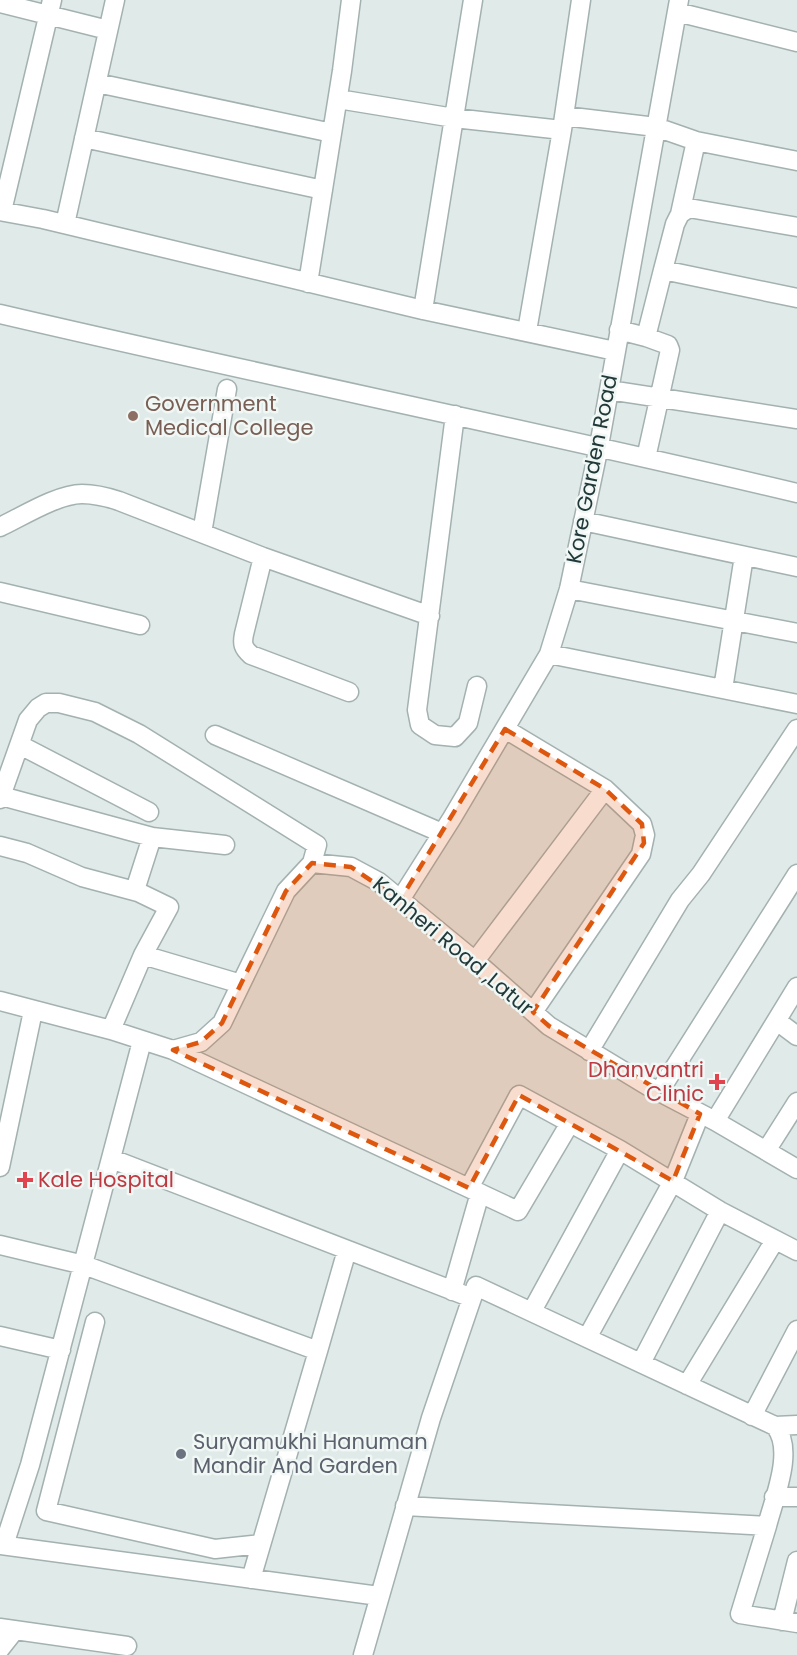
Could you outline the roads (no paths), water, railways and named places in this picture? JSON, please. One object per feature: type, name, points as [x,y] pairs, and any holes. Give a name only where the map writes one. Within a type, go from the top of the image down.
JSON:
[{"type":"street","points":[[65,224],[115,0]]},
{"type":"street","points":[[308,283],[338,99],[351,0]]},
{"type":"street","points":[[423,310],[473,0]]},
{"type":"street","points":[[527,331],[563,123],[581,0]]},
{"type":"street","points":[[0,3],[50,8],[108,30]]},
{"type":"street","points":[[678,6],[797,42]]},
{"type":"street","name":"Kore Garden Road","points":[[400,900],[549,654],[569,589],[599,446],[678,6]]},
{"type":"street","points":[[50,8],[1,211],[65,224],[423,310],[615,351]]},
{"type":"street","points":[[97,83],[332,133]]},
{"type":"street","points":[[338,99],[454,118],[656,127],[696,141],[797,161]]},
{"type":"street","points":[[84,138],[323,190]]},
{"type":"street","points":[[646,337],[680,214],[696,141]]},
{"type":"street","points":[[680,214],[689,208],[699,209],[797,226]]},
{"type":"street","points":[[663,270],[797,298]]},
{"type":"street","points":[[0,314],[646,458],[796,488]]},
{"type":"street","points":[[619,330],[664,342],[670,350],[646,458]]},
{"type":"street","points":[[202,533],[226,389]]},
{"type":"street","points":[[609,390],[797,419]]},
{"type":"street","points":[[455,415],[417,710],[420,725],[435,735],[455,737],[468,723],[477,686]]},
{"type":"street","points":[[0,527],[67,495],[101,496],[263,557],[430,615]]},
{"type":"street","points":[[583,521],[797,567]]},
{"type":"street","points":[[723,689],[744,556]]},
{"type":"street","points":[[263,557],[244,634],[245,650],[251,655],[349,692]]},
{"type":"street","points":[[569,589],[797,633]]},
{"type":"street","points":[[0,592],[140,625]]},
{"type":"street","points":[[549,654],[797,704]]},
{"type":"street","points":[[173,1050],[201,1042],[222,1023],[286,891],[312,863],[317,845],[139,734],[95,712],[59,704],[46,704],[38,708],[28,720],[1,797],[152,837],[225,845]]},
{"type":"street","points":[[505,729],[605,789],[642,824],[645,834],[641,854],[533,1012]]},
{"type":"street","points":[[589,1051],[680,900],[701,874],[797,729]]},
{"type":"street","points":[[215,735],[442,833]]},
{"type":"street","points":[[20,744],[149,812]]},
{"type":"street","points":[[475,961],[605,789]]},
{"type":"street","points":[[135,890],[152,837]]},
{"type":"street","points":[[0,846],[27,853],[82,877],[135,890],[169,907],[143,955],[111,1030]]},
{"type":"street","name":"Kanheri Road ,Latur","points":[[312,863],[351,867],[379,882],[549,1026],[659,1092],[797,1169]]},
{"type":"street","points":[[659,1092],[797,874]]},
{"type":"street","points":[[143,955],[241,984]]},
{"type":"street","points":[[587,1338],[707,1117],[777,1021],[797,987]]},
{"type":"street","points":[[0,1001],[111,1030],[173,1050],[518,1211],[570,1123]]},
{"type":"street","points":[[0,1167],[33,1011]]},
{"type":"street","points":[[777,1021],[797,1036]]},
{"type":"street","points":[[142,1041],[30,1465],[2,1545],[379,1596]]},
{"type":"street","points":[[452,1291],[475,1191],[519,1095],[620,1150],[720,1212],[797,1251]]},
{"type":"street","points":[[766,1151],[797,1102]]},
{"type":"street","points":[[532,1311],[620,1150]]},
{"type":"street","points":[[111,1159],[472,1298]]},
{"type":"street","points":[[641,1363],[720,1212]]},
{"type":"street","points":[[687,1385],[776,1240]]},
{"type":"street","points":[[0,1245],[84,1265],[318,1351]]},
{"type":"street","points":[[251,1579],[347,1250]]},
{"type":"street","points":[[363,1655],[405,1506],[476,1286],[775,1426],[782,1434],[785,1455],[767,1526],[740,1614],[789,1622],[797,1561]]},
{"type":"street","points":[[95,1322],[46,1511],[215,1549],[260,1544]]},
{"type":"street","points":[[752,1416],[797,1330]]},
{"type":"street","points":[[0,1336],[61,1350]]},
{"type":"street","points":[[775,1426],[797,1425]]},
{"type":"street","points":[[774,1497],[797,1497]]},
{"type":"street","points":[[405,1506],[767,1526]]},
{"type":"street","points":[[0,1649],[8,1629],[129,1652]]},
{"type":"place","name":"Government Medical College","points":[[133,416]]},
{"type":"place","name":"Dhanvantri Clinic","points":[[717,1082]]},
{"type":"place","name":"Kale Hospital","points":[[25,1180]]},
{"type":"place","name":"Suryamukhi Hanuman Mandir And Garden","points":[[181,1454]]}]
